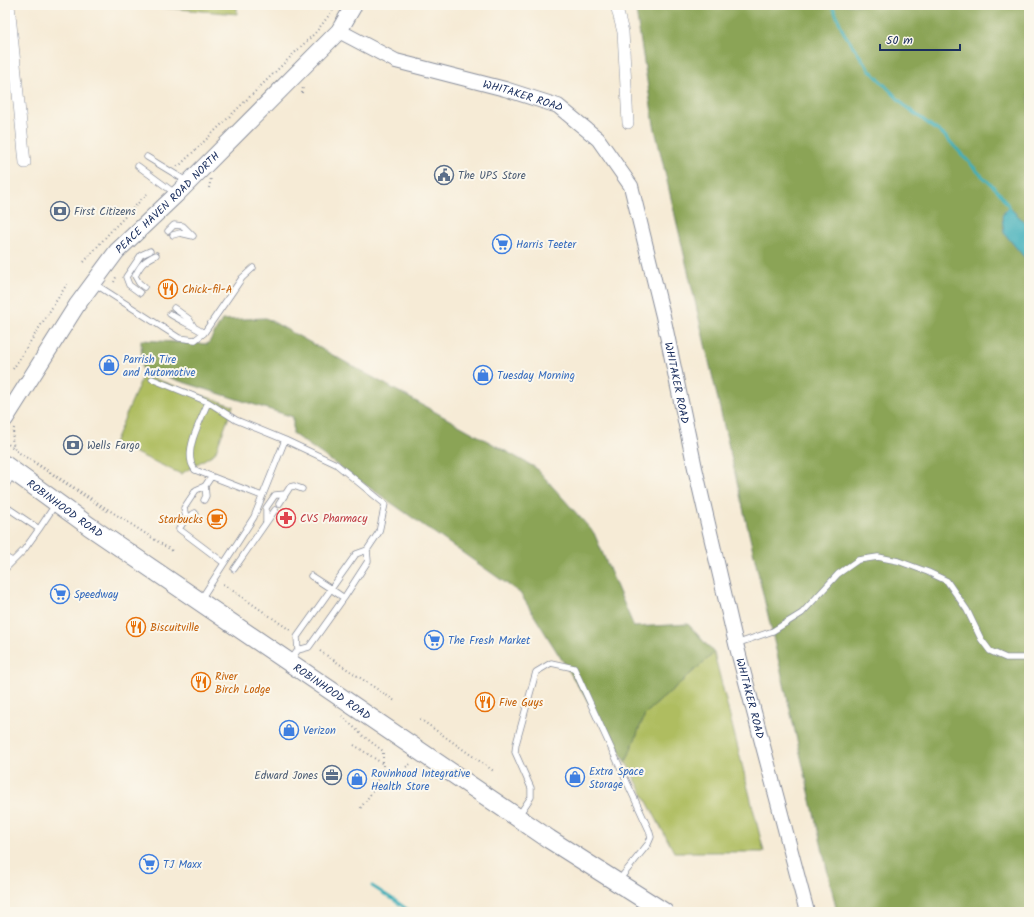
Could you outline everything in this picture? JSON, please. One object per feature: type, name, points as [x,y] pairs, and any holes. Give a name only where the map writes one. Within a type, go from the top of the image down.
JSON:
[{"type":"main road","name":"PEACE HAVEN ROAD NORTH","points":[[11,421],[77,305],[117,251],[339,31],[354,5]]},
{"type":"main road","name":"ROBINHOOD ROAD","points":[[8,475],[57,502],[89,526],[200,601],[294,656],[518,817],[664,912]]},
{"type":"street","points":[[8,5],[25,163]]},
{"type":"street","points":[[616,5],[623,32],[628,123]]},
{"type":"street","name":"WHITAKER ROAD","points":[[339,31],[396,61],[505,89],[558,106],[598,139],[630,186],[663,316],[695,468],[736,644],[807,912]]},
{"type":"lane","points":[[147,157],[188,182]]},
{"type":"lane","points":[[138,166],[176,194]]},
{"type":"lane","points":[[168,231],[174,225],[183,226],[193,236],[180,233],[173,235]]},
{"type":"lane","points":[[140,293],[129,285],[126,277],[141,255],[150,251]]},
{"type":"lane","points":[[144,287],[139,283],[135,276],[146,260],[156,256]]},
{"type":"lane","points":[[93,283],[179,338],[195,340],[204,333],[242,278],[253,268]]},
{"type":"lane","points":[[172,311],[189,320],[194,327],[204,333]]},
{"type":"lane","points":[[152,379],[208,402],[236,420],[285,440],[336,464],[385,504],[379,532],[367,550],[356,554],[297,637],[294,656]]},
{"type":"lane","points":[[208,402],[194,436],[191,448],[190,461],[195,470],[262,496]]},
{"type":"lane","points":[[200,601],[254,517],[285,440]]},
{"type":"lane","points":[[186,518],[184,508],[196,490],[205,486],[211,477]]},
{"type":"lane","points":[[204,500],[206,496],[205,486]]},
{"type":"lane","points":[[278,504],[292,486],[302,489]]},
{"type":"lane","points":[[266,522],[266,508],[275,495],[285,494]]},
{"type":"lane","points":[[5,569],[24,550],[57,502]]},
{"type":"lane","points":[[5,506],[39,529]]},
{"type":"lane","points":[[234,570],[275,510]]},
{"type":"lane","points":[[195,513],[186,518],[179,529],[224,563]]},
{"type":"lane","points":[[294,656],[309,647],[344,598],[368,561],[367,550]]},
{"type":"lane","points":[[5,557],[12,561]]},
{"type":"lane","points":[[736,644],[773,631],[802,613],[838,574],[858,560],[878,557],[898,561],[947,581],[967,610],[980,639],[990,651],[1006,658],[1029,658]]},
{"type":"lane","points":[[310,576],[344,598]]},
{"type":"lane","points":[[518,817],[531,797],[531,788],[515,752],[536,672],[551,663],[574,668],[651,837],[648,844],[617,882]]},
{"type":"path","points":[[172,167],[181,164],[216,132],[316,32],[337,5]]},
{"type":"path","points":[[302,93],[304,83]]},
{"type":"path","points":[[84,262],[147,194]]},
{"type":"path","points":[[13,369],[67,284]]},
{"type":"path","points":[[11,421],[14,429],[12,439],[16,450],[107,511]]},
{"type":"path","points":[[5,442],[174,552]]},
{"type":"path","points":[[223,584],[290,630]]},
{"type":"path","points":[[320,651],[395,701]]},
{"type":"path","points":[[340,715],[362,735],[383,751],[383,769],[370,795],[359,810]]},
{"type":"path","points":[[420,719],[495,772]]},
{"type":"path","points":[[354,745],[383,764]]},
{"type":"green space","points":[[156,5],[237,5],[237,14],[156,7]]},
{"type":"green space","points":[[635,5],[1029,5],[1029,912],[837,912],[654,125]]},
{"type":"green space","points":[[266,318],[536,468],[594,533],[634,627],[688,624],[714,653],[645,714],[626,762],[520,593],[293,434],[293,417],[142,369],[141,340],[208,344],[222,320]]},
{"type":"green space","points":[[143,375],[233,406],[215,453],[181,474],[114,443]]},
{"type":"green space","points":[[714,653],[764,852],[674,852],[626,762],[645,714]]},
{"type":"water","points":[[1010,208],[1029,226],[1029,263],[1004,233],[1002,216],[1006,209]]},
{"type":"waterway","points":[[832,5],[844,33],[868,68],[906,107],[945,136],[998,191],[1010,208],[1010,211]]},
{"type":"waterway","points":[[372,886],[411,912]]},
{"type":"place","name":"The UPS Store","points":[[444,175]]},
{"type":"place","name":"First Citizens","points":[[60,211]]},
{"type":"place","name":"Harris Teeter","points":[[502,244]]},
{"type":"place","name":"Chick-fil-A","points":[[168,289]]},
{"type":"place","name":"Parrish Tire and Automotive","points":[[109,365]]},
{"type":"place","name":"Tuesday Morning","points":[[483,375]]},
{"type":"place","name":"Wells Fargo","points":[[73,445]]},
{"type":"place","name":"CVS Pharmacy","points":[[286,518]]},
{"type":"place","name":"Starbucks","points":[[217,519]]},
{"type":"place","name":"Speedway","points":[[60,594]]},
{"type":"place","name":"Biscuitville","points":[[136,627]]},
{"type":"place","name":"The Fresh Market","points":[[434,640]]},
{"type":"place","name":"River Birch Lodge","points":[[201,682]]},
{"type":"place","name":"Five Guys","points":[[485,702]]},
{"type":"place","name":"Verizon","points":[[289,730]]},
{"type":"place","name":"Edward Jones","points":[[332,775]]},
{"type":"place","name":"Extra Space Storage","points":[[575,777]]},
{"type":"place","name":"Rovinhood Integrative Health Store","points":[[357,779]]},
{"type":"place","name":"TJ Maxx","points":[[149,864]]}]
